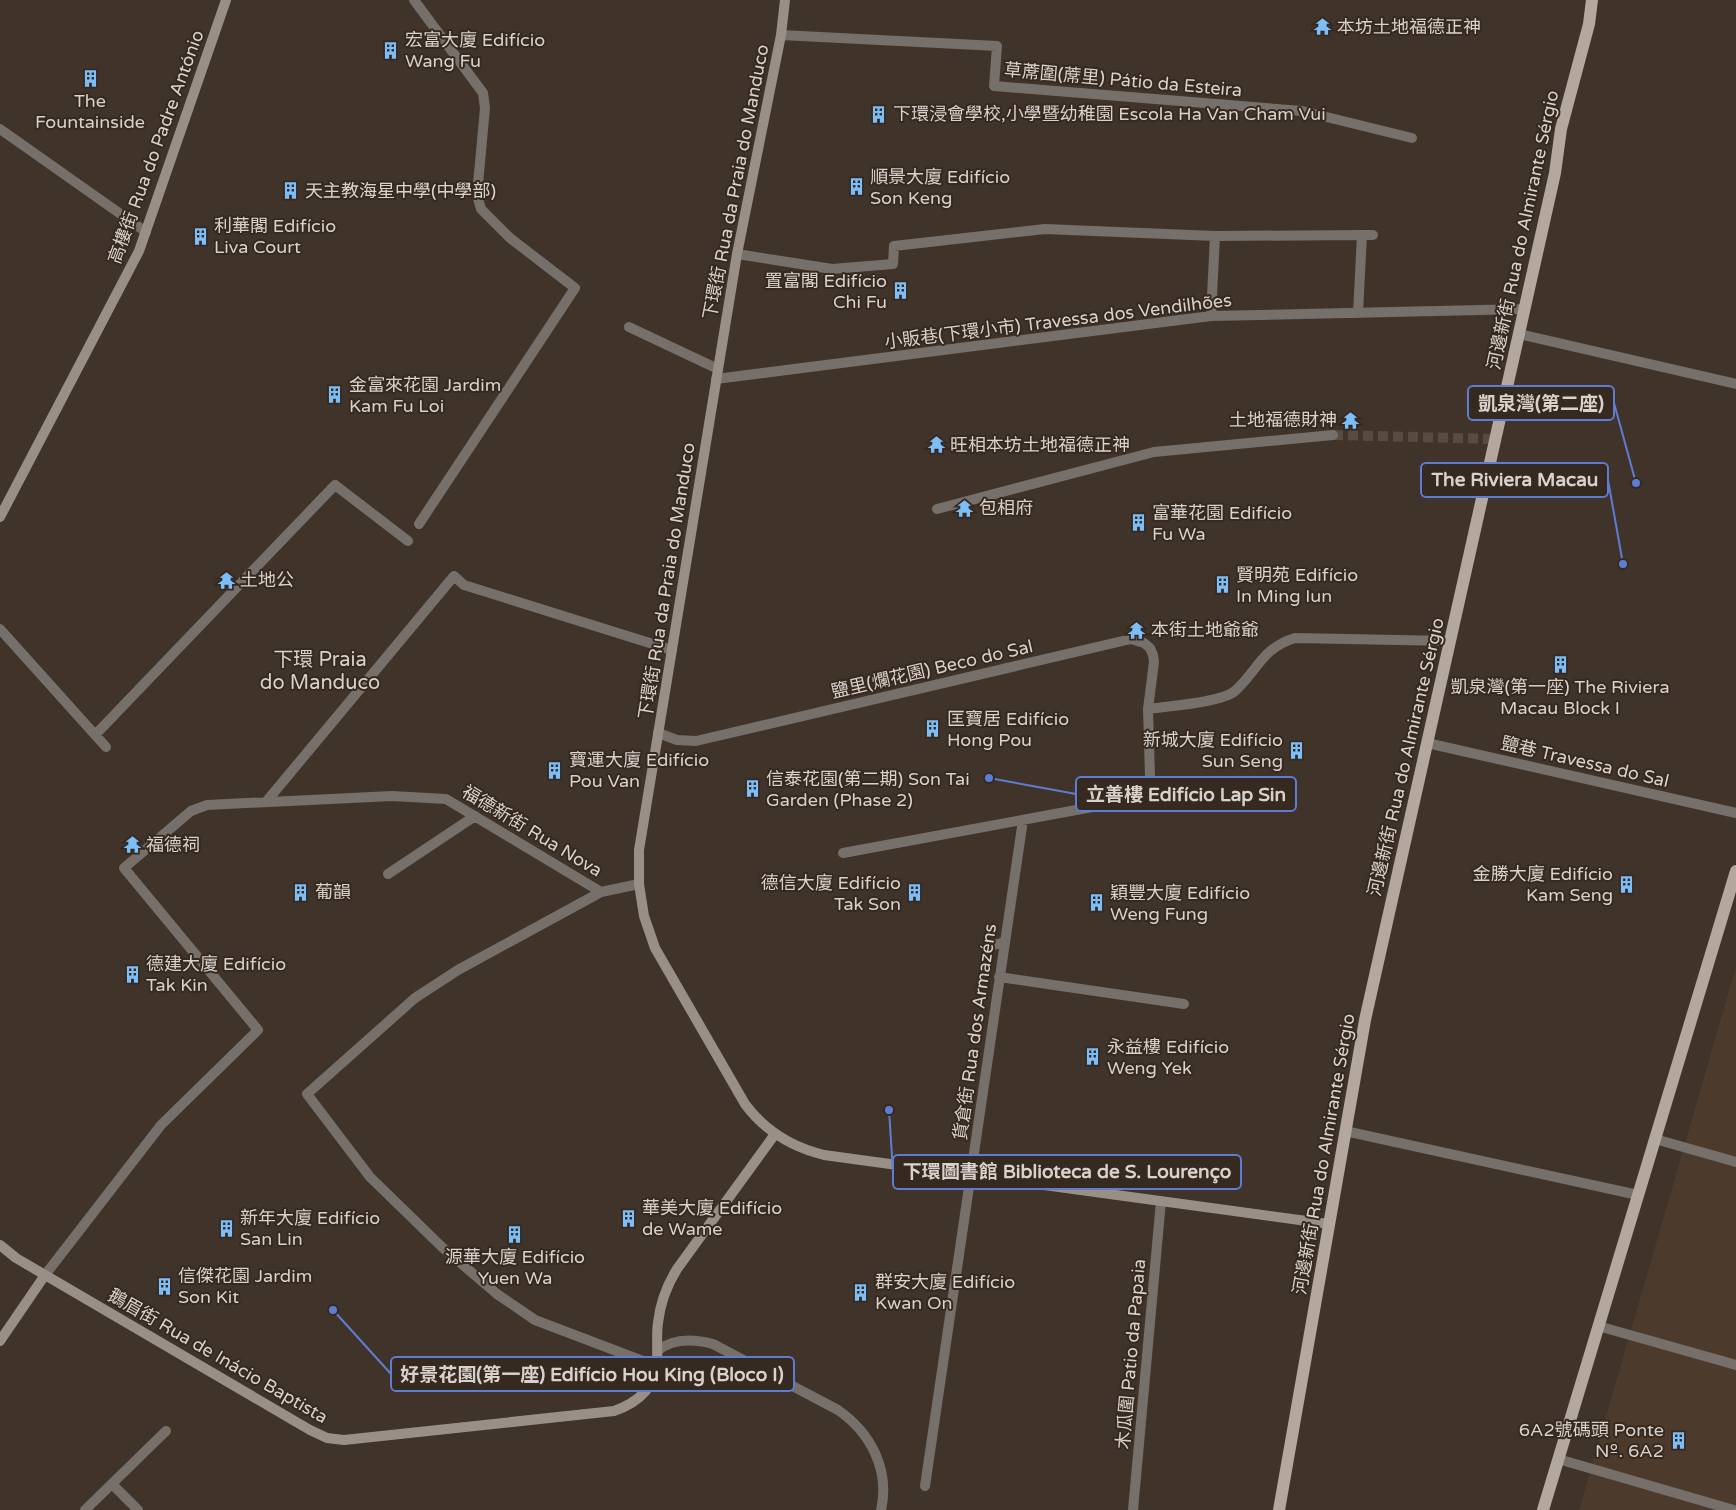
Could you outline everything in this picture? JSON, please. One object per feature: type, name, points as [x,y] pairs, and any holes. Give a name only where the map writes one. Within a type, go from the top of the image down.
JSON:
[{"type":"main road","name":"河邊新街 Rua do Almirante Sérgio","points":[[1278,1510],[1364,1020],[1525,309],[1555,173],[1561,129],[1592,4]]},
{"type":"main road","points":[[1543,1510],[1655,1139],[1733,893],[1736,871]]},
{"type":"street","name":"高樓街 Rua do Padre António","points":[[0,517],[139,252],[226,0]]},
{"type":"street","points":[[414,0],[483,93],[485,108],[477,195],[481,209],[510,238],[575,288],[419,524]]},
{"type":"street","name":"下環街 Rua da Praia do Manduco","points":[[785,0],[781,35],[737,254],[639,850],[639,884],[644,916],[655,948],[745,1104],[759,1120],[776,1134],[797,1146],[824,1155],[1329,1224]]},
{"type":"street","name":"草蓆圍(蓆里) Pátio da Esteira","points":[[781,35],[997,46],[994,86],[1302,111],[1412,138]]},
{"type":"street","points":[[0,129],[146,232]]},
{"type":"street","points":[[737,254],[832,269],[893,264],[894,246],[1045,229],[1215,236],[1373,235]]},
{"type":"street","points":[[1358,313],[1362,235]]},
{"type":"street","points":[[1211,316],[1215,236]]},
{"type":"street","name":"小販巷(下環小市) Travessa dos Vendilhões","points":[[717,374],[1211,316],[1525,309]]},
{"type":"street","points":[[629,327],[717,374]]},
{"type":"street","points":[[1519,334],[1736,384]]},
{"type":"street","points":[[937,509],[1154,452],[1334,435]]},
{"type":"street","points":[[96,734],[334,485],[408,541]]},
{"type":"street","points":[[266,802],[454,576],[464,584],[672,650]]},
{"type":"street","points":[[0,629],[106,747]]},
{"type":"street","points":[[1148,710],[1220,699],[1234,692],[1268,652],[1281,642],[1295,638],[1450,641]]},
{"type":"street","name":"鹽里(爛花園) Beco do Sal","points":[[658,733],[677,740],[696,741],[1131,639],[1144,643],[1150,648],[1154,662],[1148,710],[1150,784],[1142,795],[1136,798],[843,854]]},
{"type":"street","name":"鹽巷 Travessa do Sal","points":[[1427,743],[1736,813]]},
{"type":"street","name":"福德新街 Rua Nova","points":[[45,1275],[161,1125],[258,1030],[124,868],[191,811],[207,805],[392,796],[446,799],[601,892]]},
{"type":"street","points":[[388,874],[475,816]]},
{"type":"street","name":"貨倉街 Rua dos Armazéns","points":[[925,1486],[1023,820]]},
{"type":"street","points":[[639,884],[601,892],[458,970],[414,998],[307,1094],[370,1177],[443,1248],[497,1294],[535,1320],[656,1366]]},
{"type":"street","points":[[990,946],[1005,942]]},
{"type":"street","points":[[1000,977],[1184,1004]]},
{"type":"street","points":[[1345,1131],[1638,1195]]},
{"type":"street","name":"鵝眉街 Rua de Inácio Baptista","points":[[0,1245],[16,1258],[310,1430],[327,1438],[344,1440],[614,1412],[630,1405],[644,1393],[653,1378],[656,1366],[659,1313],[672,1277],[776,1134]]},
{"type":"street","points":[[1655,1139],[1736,1162]]},
{"type":"street","name":"木瓜圍 Patio da Papaia","points":[[1134,1510],[1160,1201]]},
{"type":"street","points":[[0,1341],[45,1275]]},
{"type":"street","points":[[1598,1326],[1736,1365]]},
{"type":"street","points":[[657,1352],[669,1345],[686,1340],[712,1344],[838,1410],[851,1419],[862,1430],[877,1457],[883,1487],[881,1510]]},
{"type":"street","points":[[86,1510],[166,1431]]},
{"type":"street","points":[[1558,1459],[1734,1510]]},
{"type":"street","points":[[112,1484],[138,1510]]},
{"type":"shaded area","points":[[1736,967],[1736,1510],[1579,1510]]},
{"type":"tunnel","points":[[1333,435],[1495,439]]},
{"type":"place","name":"本坊土地福德正神","points":[[1323,27]]},
{"type":"place","name":"宏富大廈 Edifício Wang Fu","points":[[391,50]]},
{"type":"place","name":"The Fountainside","points":[[90,78]]},
{"type":"place","name":"下環浸會學校,小學暨幼稚園 Escola Ha Van Cham Vui","points":[[879,114]]},
{"type":"place","name":"順景大廈 Edifício Son Keng","points":[[856,187]]},
{"type":"place","name":"天主教海星中學(中學部)","points":[[291,191]]},
{"type":"place","name":"利華閣 Edifício Liva Court","points":[[200,236]]},
{"type":"place","name":"置富閣 Edifício Chi Fu","points":[[901,291]]},
{"type":"place","name":"金富來花園 Jardim Kam Fu Loi","points":[[335,395]]},
{"type":"place","name":"土地福德財神","points":[[1351,420]]},
{"type":"place","name":"旺相本坊土地福德正神","points":[[936,445]]},
{"type":"place","name":"凱泉灣(第二座)","points":[[1636,483]]},
{"type":"place","name":"包相府","points":[[965,508]]},
{"type":"place","name":"富華花園 Edifício Fu Wa","points":[[1138,523]]},
{"type":"place","name":"The Riviera Macau","points":[[1623,564]]},
{"type":"place","name":"土地公","points":[[226,580]]},
{"type":"place","name":"賢明苑 Edifício In Ming Iun","points":[[1222,585]]},
{"type":"place","name":"本街土地爺爺","points":[[1137,630]]},
{"type":"place","name":"凱泉灣(第一座) The Riviera Macau Block I","points":[[1560,664]]},
{"type":"place","name":"匡寶居 Edifício Hong Pou","points":[[933,729]]},
{"type":"place","name":"新城大廈 Edifício Sun Seng","points":[[1297,750]]},
{"type":"place","name":"寶運大廈 Edifício Pou Van","points":[[555,770]]},
{"type":"place","name":"立善樓 Edifício Lap Sin","points":[[989,778]]},
{"type":"place","name":"信泰花園(第二期) Son Tai Garden (Phase 2)","points":[[752,789]]},
{"type":"place","name":"福德祠","points":[[132,845]]},
{"type":"place","name":"金勝大廈 Edifício Kam Seng","points":[[1627,884]]},
{"type":"place","name":"葡韻","points":[[301,892]]},
{"type":"place","name":"德信大廈 Edifício Tak Son","points":[[915,893]]},
{"type":"place","name":"穎豐大廈 Edifício Weng Fung","points":[[1096,903]]},
{"type":"place","name":"德建大廈 Edifício Tak Kin","points":[[132,974]]},
{"type":"place","name":"永益樓 Edifício Weng Yek","points":[[1093,1057]]},
{"type":"place","name":"下環圖書館 Biblioteca de S. Lourenço","points":[[889,1110]]},
{"type":"place","name":"華美大廈 Edifício de Wame","points":[[628,1218]]},
{"type":"place","name":"新年大廈 Edifício San Lin","points":[[226,1228]]},
{"type":"place","name":"源華大廈 Edifício Yuen Wa","points":[[515,1234]]},
{"type":"place","name":"信傑花園 Jardim Son Kit","points":[[164,1286]]},
{"type":"place","name":"群安大廈 Edifício Kwan On","points":[[861,1292]]},
{"type":"place","name":"好景花園(第一座) Edifício Hou King (Bloco I)","points":[[333,1310]]},
{"type":"place","name":"6A2號碼頭 Ponte Nº. 6A2","points":[[1678,1440]]},
{"type":"district","name":"下環 Praia do Manduco","points":[[320,672]]}]
